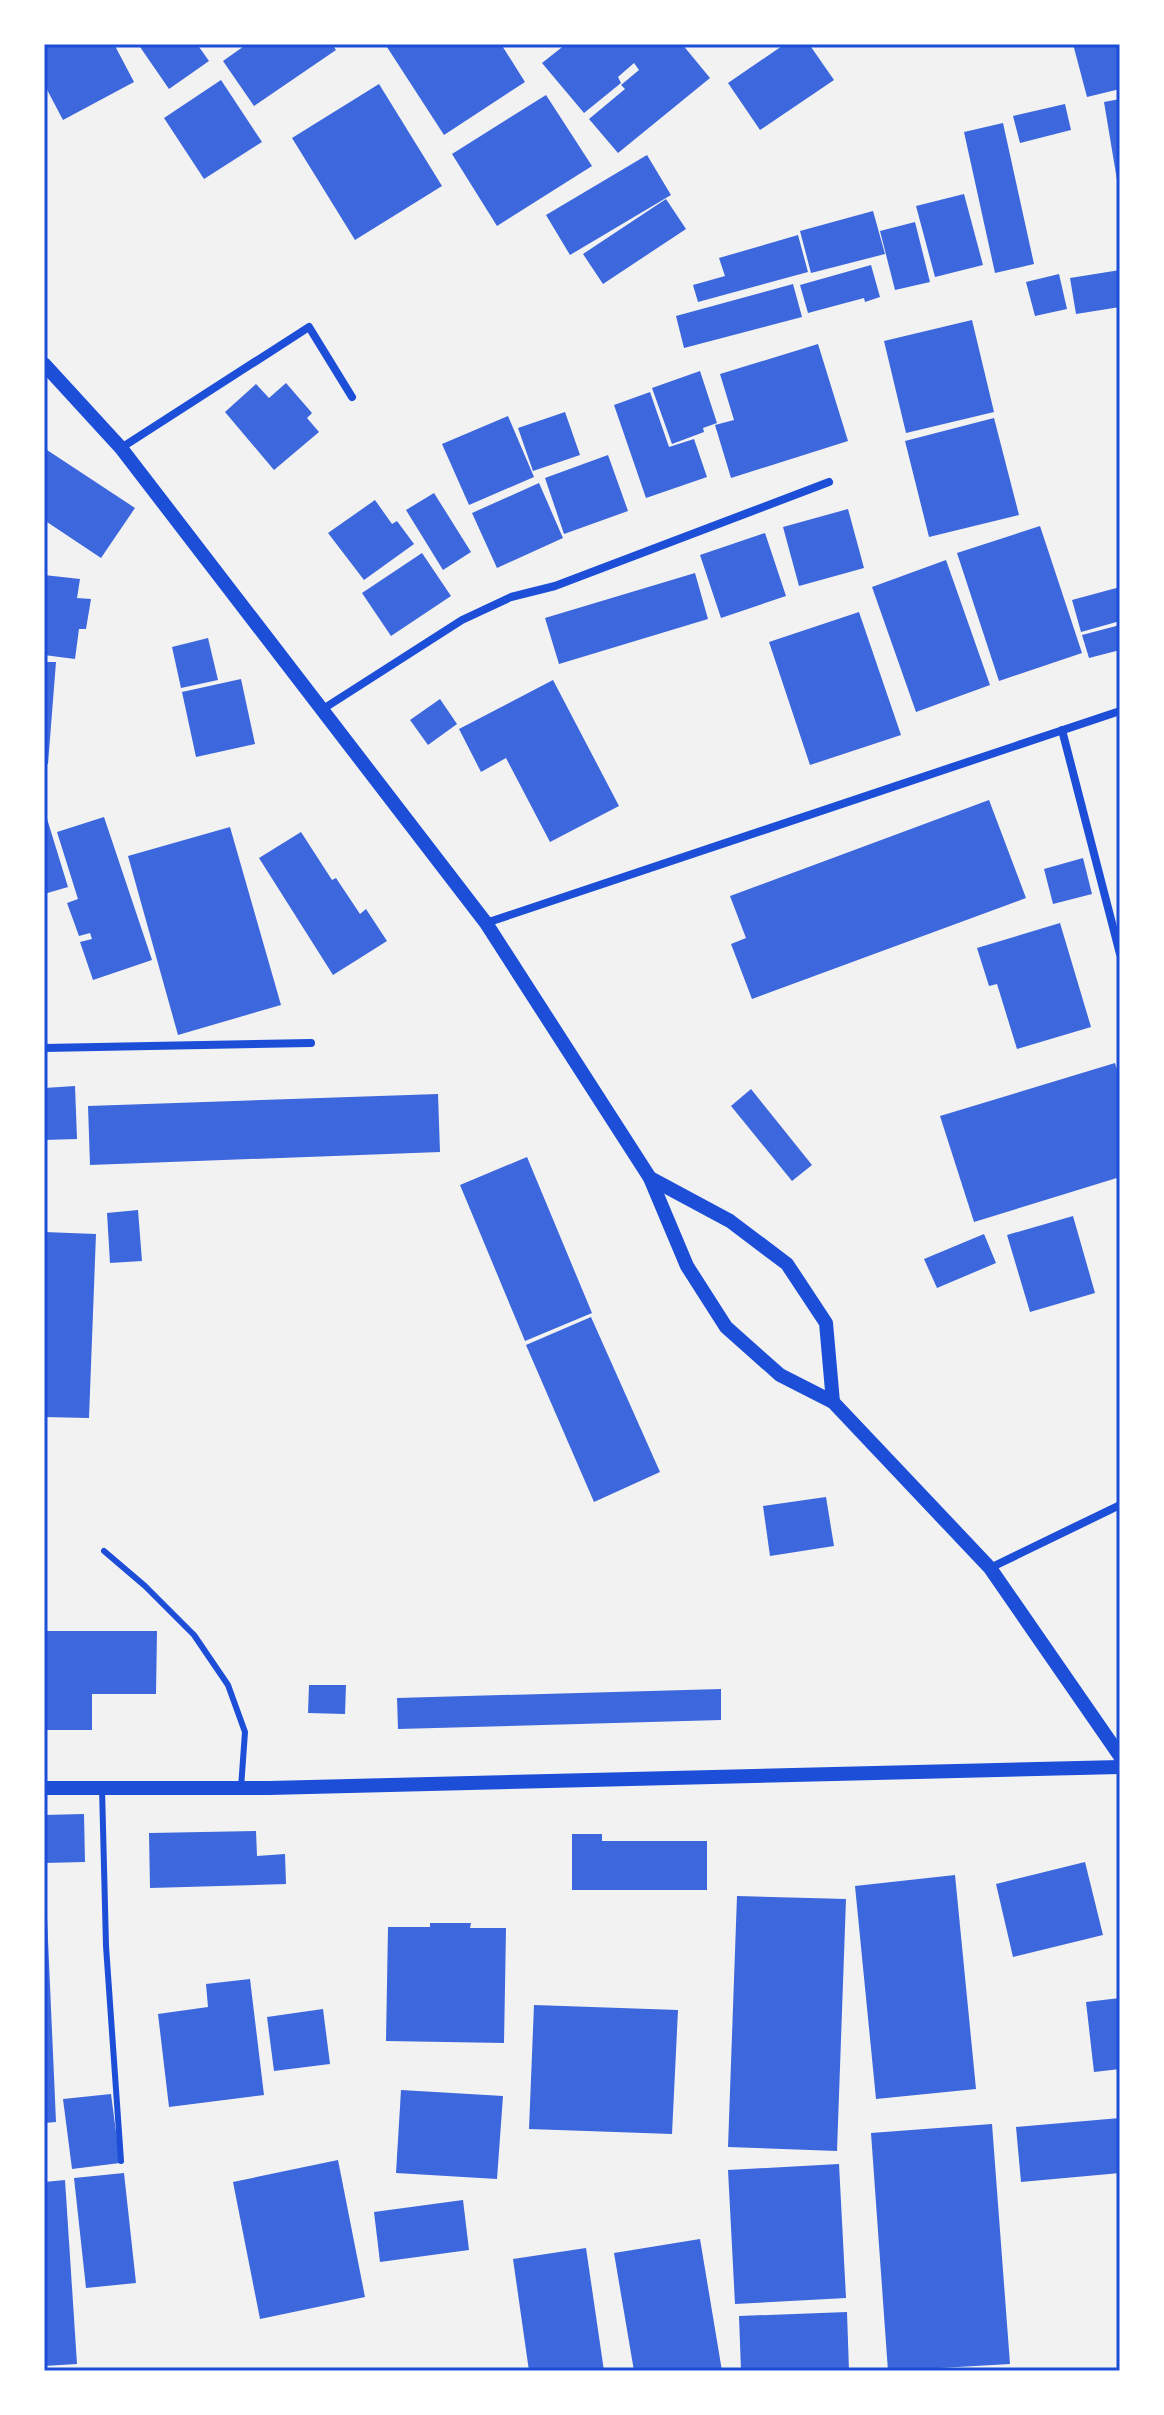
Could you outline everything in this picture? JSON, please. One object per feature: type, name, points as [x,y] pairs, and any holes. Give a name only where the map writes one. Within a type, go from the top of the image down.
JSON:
[{"type":"street","points":[[121,448],[309,327],[352,397]]},
{"type":"street","points":[[44,364],[121,448],[486,923],[650,1178],[687,1266],[726,1327],[780,1375],[833,1402],[990,1568],[1120,1756]]},
{"type":"street","points":[[323,709],[462,620],[511,597],[555,586],[829,482]]},
{"type":"street","points":[[486,923],[1120,711]]},
{"type":"street","points":[[1062,730],[1120,954]]},
{"type":"street","points":[[44,1048],[311,1043]]},
{"type":"street","points":[[650,1178],[730,1221],[787,1264],[826,1323],[833,1402]]},
{"type":"street","points":[[990,1568],[1120,1505]]},
{"type":"street","points":[[44,1788],[241,1788],[1120,1767]]},
{"type":"lane","points":[[104,1551],[194,1635],[228,1685],[245,1732],[241,1788]]},
{"type":"lane","points":[[102,1788],[106,1946],[121,2161]]},
{"type":"building","points":[[44,44],[114,44],[134,82],[63,120],[44,84]]},
{"type":"building","points":[[138,44],[197,44],[209,61],[169,89]]},
{"type":"building","points":[[247,44],[332,44],[336,50],[254,106],[223,61]]},
{"type":"building","points":[[385,44],[501,44],[525,82],[444,135]]},
{"type":"building","points":[[566,44],[682,44],[710,78],[618,153],[589,119],[625,89],[621,85],[639,70],[634,63],[618,77],[621,83],[584,113],[542,63]]},
{"type":"building","points":[[785,44],[809,44],[834,80],[760,130],[728,83]]},
{"type":"building","points":[[1073,44],[1120,44],[1120,89],[1087,97]]},
{"type":"building","points":[[221,80],[262,142],[204,179],[164,118]]},
{"type":"building","points":[[379,84],[442,186],[355,240],[292,138]]},
{"type":"building","points":[[546,95],[592,166],[497,226],[452,154]]},
{"type":"building","points":[[1120,99],[1120,186],[1118,186],[1104,102]]},
{"type":"building","points":[[1065,104],[1071,130],[1020,143],[1013,116]]},
{"type":"building","points":[[1003,123],[1034,264],[995,273],[964,132]]},
{"type":"building","points":[[647,155],[671,195],[570,255],[546,215]]},
{"type":"building","points":[[964,194],[983,265],[935,277],[916,206]]},
{"type":"building","points":[[666,199],[686,229],[603,284],[583,254]]},
{"type":"building","points":[[873,211],[885,254],[811,273],[800,231]]},
{"type":"building","points":[[915,222],[930,282],[895,290],[880,231]]},
{"type":"building","points":[[798,235],[808,272],[698,302],[693,285],[725,276],[719,258]]},
{"type":"building","points":[[871,265],[880,297],[865,302],[864,298],[808,313],[800,285]]},
{"type":"building","points":[[1120,270],[1120,307],[1076,314],[1070,278]]},
{"type":"building","points":[[1059,274],[1067,309],[1035,316],[1026,282]]},
{"type":"building","points":[[793,284],[802,317],[684,348],[676,316]]},
{"type":"building","points":[[972,320],[994,412],[906,433],[884,341]]},
{"type":"building","points":[[818,344],[848,441],[731,478],[715,425],[734,420],[720,374]]},
{"type":"building","points":[[700,371],[717,423],[703,428],[704,432],[672,444],[652,388]]},
{"type":"building","points":[[286,383],[312,413],[307,418],[319,432],[274,470],[225,412],[256,384],[269,398]]},
{"type":"building","points":[[650,392],[669,447],[694,439],[707,477],[646,498],[614,405]]},
{"type":"building","points":[[565,412],[580,455],[533,471],[518,428]]},
{"type":"building","points":[[508,416],[534,477],[469,505],[442,444]]},
{"type":"building","points":[[994,418],[1019,515],[929,537],[905,441]]},
{"type":"building","points":[[44,448],[135,508],[101,558],[44,520]]},
{"type":"building","points":[[608,455],[628,511],[564,534],[545,478]]},
{"type":"building","points":[[539,483],[563,538],[497,568],[472,513]]},
{"type":"building","points":[[434,493],[471,552],[443,570],[406,510]]},
{"type":"building","points":[[375,500],[392,524],[397,521],[414,544],[364,580],[328,533]]},
{"type":"building","points":[[848,509],[864,568],[799,586],[783,527]]},
{"type":"building","points":[[1040,526],[1082,653],[999,681],[957,553]]},
{"type":"building","points":[[765,533],[786,596],[721,618],[700,555]]},
{"type":"building","points":[[422,553],[451,596],[391,636],[362,593]]},
{"type":"building","points":[[946,560],[990,685],[916,712],[872,587]]},
{"type":"building","points":[[695,573],[708,619],[559,664],[545,618]]},
{"type":"building","points":[[44,575],[80,579],[77,598],[91,599],[86,629],[79,629],[75,659],[44,655]]},
{"type":"building","points":[[1120,587],[1120,621],[1081,632],[1072,600]]},
{"type":"building","points":[[859,612],[901,735],[810,765],[769,642]]},
{"type":"building","points":[[1120,625],[1120,650],[1089,658],[1082,635]]},
{"type":"building","points":[[208,638],[218,680],[181,688],[172,647]]},
{"type":"building","points":[[44,662],[56,662],[48,764],[44,764]]},
{"type":"building","points":[[241,679],[255,744],[196,757],[182,692]]},
{"type":"building","points":[[553,680],[619,806],[550,842],[506,758],[481,772],[459,729]]},
{"type":"building","points":[[440,699],[457,724],[428,745],[410,720]]},
{"type":"building","points":[[989,800],[1026,898],[752,999],[731,944],[746,938],[730,896]]},
{"type":"building","points":[[44,809],[68,887],[44,894]]},
{"type":"building","points":[[104,817],[152,960],[93,980],[80,942],[92,939],[90,933],[79,936],[67,903],[78,899],[57,832]]},
{"type":"building","points":[[230,827],[281,1005],[178,1035],[128,856]]},
{"type":"building","points":[[301,832],[332,880],[336,878],[360,914],[366,909],[387,941],[333,975],[259,858]]},
{"type":"building","points":[[1083,858],[1092,894],[1053,904],[1044,869]]},
{"type":"building","points":[[1060,923],[1091,1027],[1017,1049],[997,984],[989,986],[977,948]]},
{"type":"building","points":[[1115,1063],[1120,1079],[1120,1177],[974,1222],[940,1116]]},
{"type":"building","points":[[75,1086],[77,1139],[44,1140],[44,1088]]},
{"type":"building","points":[[751,1089],[812,1165],[792,1181],[731,1106]]},
{"type":"building","points":[[438,1094],[440,1152],[90,1165],[88,1106]]},
{"type":"building","points":[[527,1157],[592,1313],[525,1341],[460,1185]]},
{"type":"building","points":[[138,1210],[142,1261],[110,1263],[107,1213]]},
{"type":"building","points":[[1073,1216],[1095,1293],[1030,1312],[1007,1235]]},
{"type":"building","points":[[44,1232],[96,1234],[89,1418],[44,1417]]},
{"type":"building","points":[[984,1234],[996,1263],[937,1288],[924,1259]]},
{"type":"building","points":[[591,1317],[660,1472],[594,1502],[526,1345]]},
{"type":"building","points":[[826,1497],[834,1546],[770,1556],[763,1506]]},
{"type":"building","points":[[44,1631],[157,1631],[156,1694],[92,1694],[92,1730],[44,1730]]},
{"type":"building","points":[[309,1685],[346,1685],[345,1714],[308,1713]]},
{"type":"building","points":[[721,1689],[721,1720],[398,1729],[397,1698]]},
{"type":"building","points":[[84,1814],[85,1862],[44,1863],[44,1815]]},
{"type":"building","points":[[256,1831],[257,1856],[285,1854],[286,1884],[150,1888],[149,1833]]},
{"type":"building","points":[[572,1834],[602,1834],[602,1841],[707,1841],[707,1890],[572,1890]]},
{"type":"building","points":[[1085,1862],[1103,1935],[1013,1957],[996,1884]]},
{"type":"building","points":[[955,1875],[976,2089],[876,2099],[855,1886]]},
{"type":"building","points":[[737,1896],[846,1899],[837,2151],[728,2147]]},
{"type":"building","points":[[47,1917],[56,2122],[44,2123],[44,1918]]},
{"type":"building","points":[[430,1923],[471,1923],[470,1928],[506,1928],[504,2043],[386,2041],[388,1927],[430,1927]]},
{"type":"building","points":[[250,1979],[264,2095],[169,2107],[158,2014],[208,2007],[206,1984]]},
{"type":"building","points":[[1120,1998],[1120,2069],[1094,2072],[1086,2002]]},
{"type":"building","points":[[534,2005],[678,2010],[672,2134],[529,2129]]},
{"type":"building","points":[[323,2009],[330,2064],[274,2071],[267,2017]]},
{"type":"building","points":[[401,2090],[503,2096],[497,2179],[396,2173]]},
{"type":"building","points":[[111,2094],[120,2163],[72,2169],[63,2099]]},
{"type":"building","points":[[1120,2118],[1120,2173],[1021,2182],[1016,2127]]},
{"type":"building","points":[[992,2124],[1010,2364],[888,2371],[871,2133]]},
{"type":"building","points":[[338,2160],[365,2297],[260,2319],[233,2182]]},
{"type":"building","points":[[839,2164],[846,2298],[735,2304],[728,2170]]},
{"type":"building","points":[[124,2173],[136,2283],[86,2288],[74,2178]]},
{"type":"building","points":[[65,2180],[77,2364],[44,2366],[44,2182]]},
{"type":"building","points":[[463,2200],[469,2250],[380,2262],[374,2212]]},
{"type":"building","points":[[700,2239],[722,2371],[634,2371],[614,2253]]},
{"type":"building","points":[[586,2248],[604,2371],[529,2371],[513,2259]]},
{"type":"building","points":[[847,2312],[849,2371],[741,2371],[739,2316]]}]
